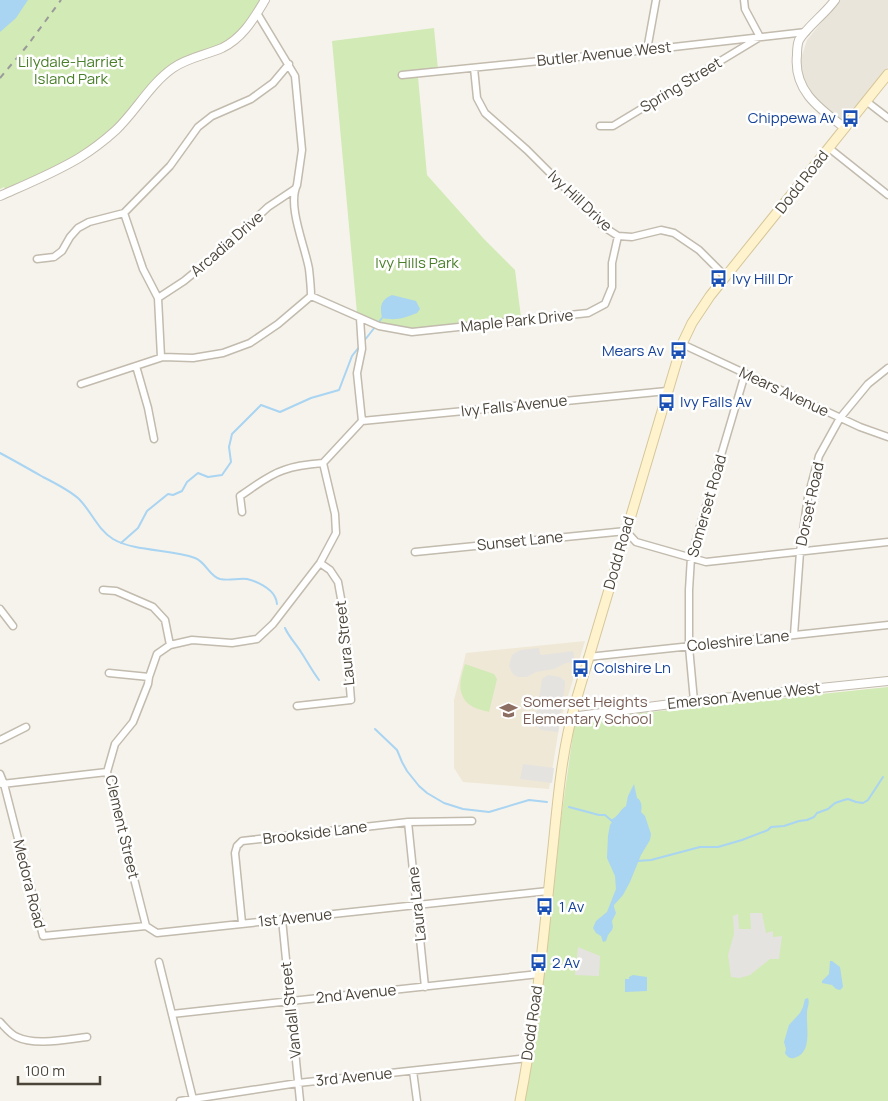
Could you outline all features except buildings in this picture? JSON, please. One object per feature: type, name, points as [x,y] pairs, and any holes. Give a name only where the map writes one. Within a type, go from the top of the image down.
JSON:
[{"type":"main road","name":"Dodd Road","points":[[520,1101],[528,1058],[539,974],[564,748],[588,657],[682,344],[692,323],[710,296],[888,74]]},
{"type":"street","points":[[0,196],[81,157],[116,130],[166,74],[179,65],[218,50],[238,38],[249,26],[265,0]]},
{"type":"street","points":[[647,50],[656,0]]},
{"type":"street","points":[[744,0],[745,9],[760,37]]},
{"type":"street","points":[[835,0],[798,42],[796,63],[799,82],[805,93],[845,128]]},
{"type":"street","points":[[81,384],[163,357],[193,358],[222,354],[250,343],[278,324],[311,296],[309,269],[295,217],[295,190],[302,150],[296,76],[257,13]]},
{"type":"street","name":"Butler Avenue West","points":[[402,75],[806,32]]},
{"type":"street","name":"Spring Street","points":[[600,126],[613,126],[760,37]]},
{"type":"street","points":[[37,259],[54,257],[62,251],[78,228],[89,222],[124,213],[170,166],[198,127],[212,116],[251,99],[273,83],[289,64]]},
{"type":"street","name":"Ivy Hill Drive","points":[[474,68],[477,98],[484,113],[526,150],[604,227],[618,236],[632,237],[661,230],[674,233],[699,250],[726,278]]},
{"type":"street","points":[[866,101],[888,118]]},
{"type":"street","points":[[829,148],[888,194]]},
{"type":"street","name":"Arcadia Drive","points":[[158,298],[184,281],[223,249],[268,207],[295,190]]},
{"type":"street","points":[[124,213],[143,269],[158,298],[161,357],[163,357]]},
{"type":"street","name":"Maple Park Drive","points":[[311,296],[379,326],[412,332],[588,313],[605,304],[612,287],[612,263],[618,236]]},
{"type":"street","points":[[242,512],[240,496],[283,470],[307,464],[323,463],[362,421],[357,373],[362,349],[360,318]]},
{"type":"street","name":"Mears Avenue","points":[[682,344],[840,418],[888,437]]},
{"type":"street","points":[[136,366],[148,408],[154,439]]},
{"type":"street","name":"Dorset Road","points":[[794,635],[800,552],[808,497],[820,456],[840,418],[868,384],[888,368]]},
{"type":"street","name":"Somerset Road","points":[[694,701],[688,646],[690,557],[745,374]]},
{"type":"street","name":"Ivy Falls Avenue","points":[[362,421],[667,391]]},
{"type":"street","points":[[103,590],[116,591],[153,607],[165,620],[170,645],[192,640],[232,643],[257,639],[273,624],[320,563],[336,533],[335,514],[323,463]]},
{"type":"street","points":[[626,531],[636,542],[706,562],[888,542]]},
{"type":"street","name":"Sunset Lane","points":[[415,552],[626,531]]},
{"type":"street","name":"Laura Street","points":[[297,706],[351,700],[344,615],[338,582],[330,570],[320,563]]},
{"type":"street","points":[[0,609],[13,626]]},
{"type":"street","name":"Coleshire Lane","points":[[588,657],[888,625]]},
{"type":"street","name":"Clement Street","points":[[146,926],[107,772],[115,744],[133,722],[157,654],[170,645]]},
{"type":"street","points":[[109,673],[149,677]]},
{"type":"street","name":"Emerson Avenue West","points":[[571,717],[694,701],[888,681]]},
{"type":"street","points":[[0,740],[26,728]]},
{"type":"street","points":[[2,784],[107,772]]},
{"type":"street","name":"Medora Road","points":[[0,774],[43,936]]},
{"type":"street","name":"Brookside Lane","points":[[242,923],[235,853],[237,846],[242,841],[408,822],[472,821]]},
{"type":"street","name":"Laura Lane","points":[[408,822],[425,987]]},
{"type":"street","name":"1st Avenue","points":[[43,936],[146,926],[157,933],[548,891]]},
{"type":"street","name":"Vandall Street","points":[[282,919],[300,1101]]},
{"type":"street","points":[[159,962],[194,1099]]},
{"type":"street","name":"2nd Avenue","points":[[172,1014],[539,974]]},
{"type":"street","points":[[0,1022],[16,1037],[29,1041],[39,1042],[87,1037]]},
{"type":"street","name":"3rd Avenue","points":[[180,1101],[298,1083],[528,1058]]},
{"type":"street","points":[[413,1071],[417,1101]]},
{"type":"shaded area","points":[[840,0],[888,0],[888,67],[844,123],[819,104],[805,88],[799,65],[807,40]]},
{"type":"shaded area","name":"Somerset Heights Elementary School","points":[[585,641],[560,722],[549,789],[463,782],[454,768],[454,700],[466,653]]},
{"type":"shaded area","points":[[539,648],[542,655],[573,651],[575,662],[566,663],[554,669],[536,672],[527,677],[514,675],[509,666],[512,655],[520,650]]},
{"type":"shaded area","points":[[548,675],[560,677],[565,681],[558,732],[541,730],[535,723],[542,679]]},
{"type":"shaded area","points":[[523,764],[554,768],[552,783],[520,779]]},
{"type":"shaded area","points":[[750,913],[762,913],[766,933],[773,931],[773,937],[782,936],[779,959],[770,959],[750,975],[740,978],[731,977],[728,955],[734,934],[733,916],[738,914],[739,929],[751,929]]},
{"type":"shaded area","points":[[578,947],[600,956],[599,976],[575,975]]},
{"type":"green space","name":"Lilydale-Harriet Island Park","points":[[0,0],[267,0],[238,39],[167,69],[111,134],[63,168],[8,195],[4,187],[0,189]]},
{"type":"green space","name":"Ivy Hills Park","points":[[434,28],[438,69],[418,77],[427,175],[484,239],[515,270],[521,317],[405,329],[383,326],[357,313],[332,41]]},
{"type":"green space","points":[[465,664],[494,674],[497,679],[489,712],[472,706],[463,696],[460,686]]},
{"type":"green space","points":[[888,687],[888,1101],[525,1101],[551,915],[561,819],[575,720]]},
{"type":"water","points":[[0,0],[28,0],[16,18],[0,32]]},
{"type":"water","points":[[392,295],[416,301],[420,309],[417,313],[404,318],[382,318],[382,304],[385,299]]},
{"type":"water","points":[[634,784],[637,798],[641,804],[641,812],[645,816],[651,834],[650,840],[623,895],[614,905],[616,913],[612,921],[613,927],[606,941],[603,942],[601,936],[593,928],[596,921],[607,912],[616,889],[615,876],[607,858],[608,836],[612,822],[610,820],[626,806],[628,796]]},
{"type":"water","points":[[830,961],[840,967],[843,987],[840,990],[832,985],[822,983],[829,974]]},
{"type":"water","points":[[633,975],[647,977],[647,991],[625,992],[625,979],[629,979]]},
{"type":"water","points":[[808,998],[806,1045],[800,1055],[791,1058],[785,1053],[784,1042],[789,1025],[800,1013],[805,999]]},
{"type":"waterway","points":[[378,323],[382,318]]},
{"type":"waterway","points":[[364,341],[375,327]]},
{"type":"waterway","points":[[121,543],[138,528],[147,511],[168,494],[173,495],[182,491],[187,482],[198,473],[208,477],[222,475],[231,462],[229,447],[232,434],[261,405],[280,412],[311,398],[339,390],[352,356],[359,347]]},
{"type":"waterway","points":[[0,453],[62,487],[79,499],[103,531],[113,539],[132,546],[195,558],[220,579],[247,579],[255,581],[273,594],[277,604]]},
{"type":"waterway","points":[[285,628],[319,680]]},
{"type":"waterway","points":[[375,729],[397,750],[407,771],[419,786],[444,803],[463,809],[489,812],[529,800],[547,802]]},
{"type":"waterway","points":[[637,861],[651,860],[700,847],[718,847],[742,840],[768,830],[771,827],[807,820],[835,803],[844,800],[848,799],[863,803],[868,800],[883,777]]},
{"type":"waterway","points":[[569,807],[605,815],[612,821]]},
{"type":"railway","points":[[0,78],[27,46],[61,0]]},
{"type":"place","name":"Chippewa Av","points":[[850,118]]},
{"type":"place","name":"Ivy Hill Dr","points":[[718,279]]},
{"type":"place","name":"Mears Av","points":[[678,351]]},
{"type":"place","name":"Ivy Falls Av","points":[[666,402]]},
{"type":"place","name":"Colshire Ln","points":[[580,668]]},
{"type":"place","name":"Somerset Heights Elementary School","points":[[509,711]]},
{"type":"place","name":"1 Av","points":[[545,907]]},
{"type":"place","name":"2 Av","points":[[538,963]]}]
